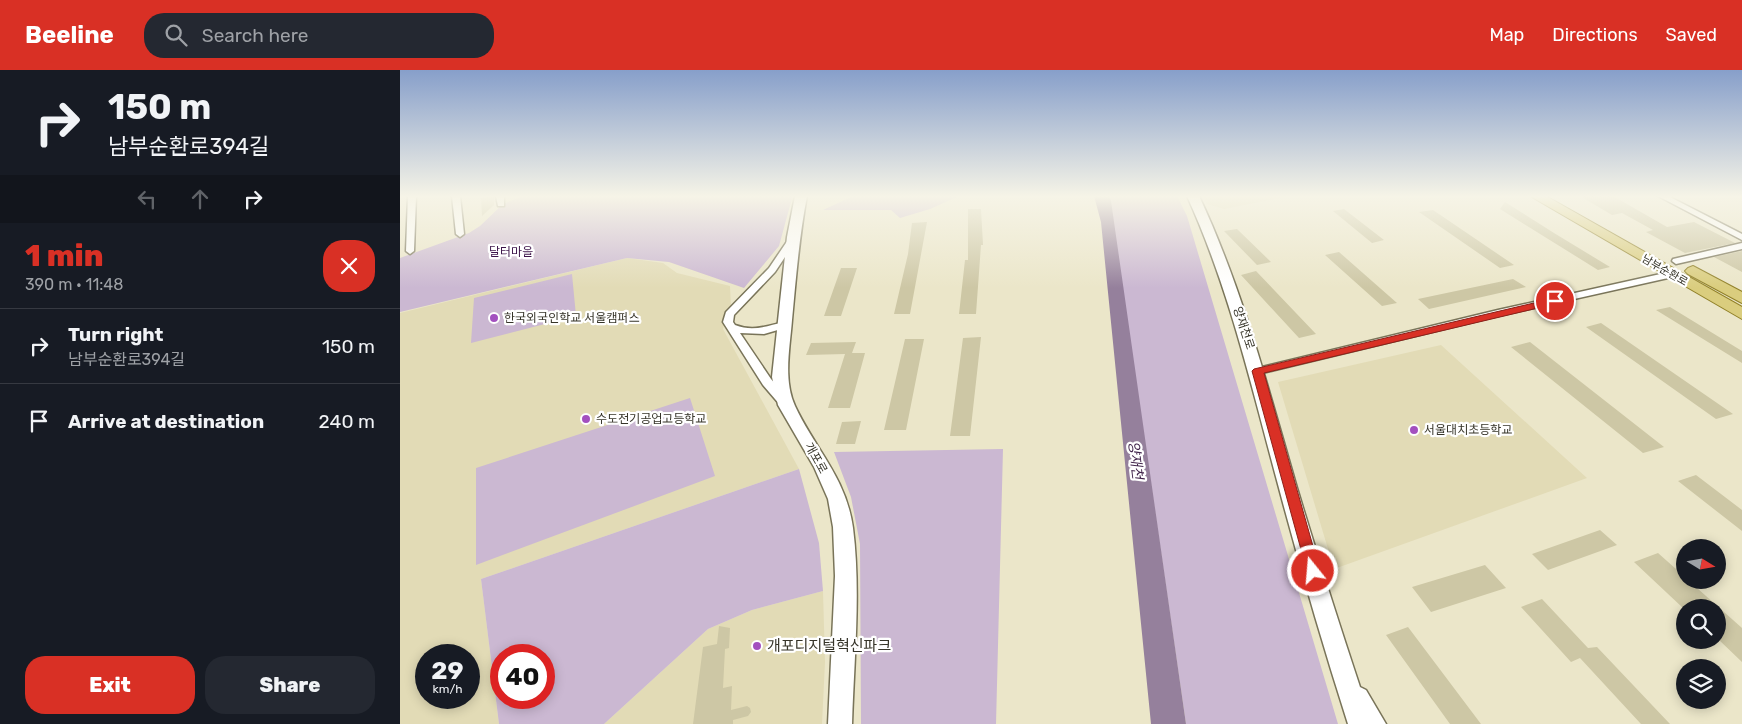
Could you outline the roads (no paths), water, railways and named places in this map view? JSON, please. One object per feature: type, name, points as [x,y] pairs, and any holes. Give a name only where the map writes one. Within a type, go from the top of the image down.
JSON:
[{"type":"main road","name":"남부순환로","points":[[1595,227],[1675,268],[1742,298]]},
{"type":"main road","name":"남부순환로","points":[[1608,227],[1675,268],[1699,289],[1742,314]]},
{"type":"main road","points":[[1699,289],[1742,306]]},
{"type":"street","points":[[410,252],[411,227]]},
{"type":"street","points":[[459,227],[460,234]]},
{"type":"street","name":"개포로","points":[[795,227],[780,377],[786,405],[822,466],[837,499],[843,527],[845,576],[840,724]]},
{"type":"street","name":"양재천로","points":[[1206,227],[1226,273],[1258,371],[1288,487],[1360,724]]},
{"type":"street","points":[[1722,227],[1742,237]]},
{"type":"street","points":[[786,405],[767,382],[731,327],[728,322],[728,314],[772,270],[793,237]]},
{"type":"street","points":[[1258,371],[1675,268],[1742,246]]},
{"type":"street","points":[[731,327],[745,333],[771,330],[784,325]]},
{"type":"street","points":[[1344,675],[1374,724]]},
{"type":"water","name":"양재천","points":[[1101,227],[1115,227],[1186,724],[1151,724]]},
{"type":"place","name":"한국외국인학교 서울캠퍼스","points":[[494,318]]},
{"type":"place","name":"수도전기공업고등학교","points":[[586,419]]},
{"type":"place","name":"서울대치초등학교","points":[[1414,430]]},
{"type":"place","name":"개포디지털혁신파크","points":[[757,646]]},
{"type":"district","name":"달터마을","points":[[511,252]]}]
